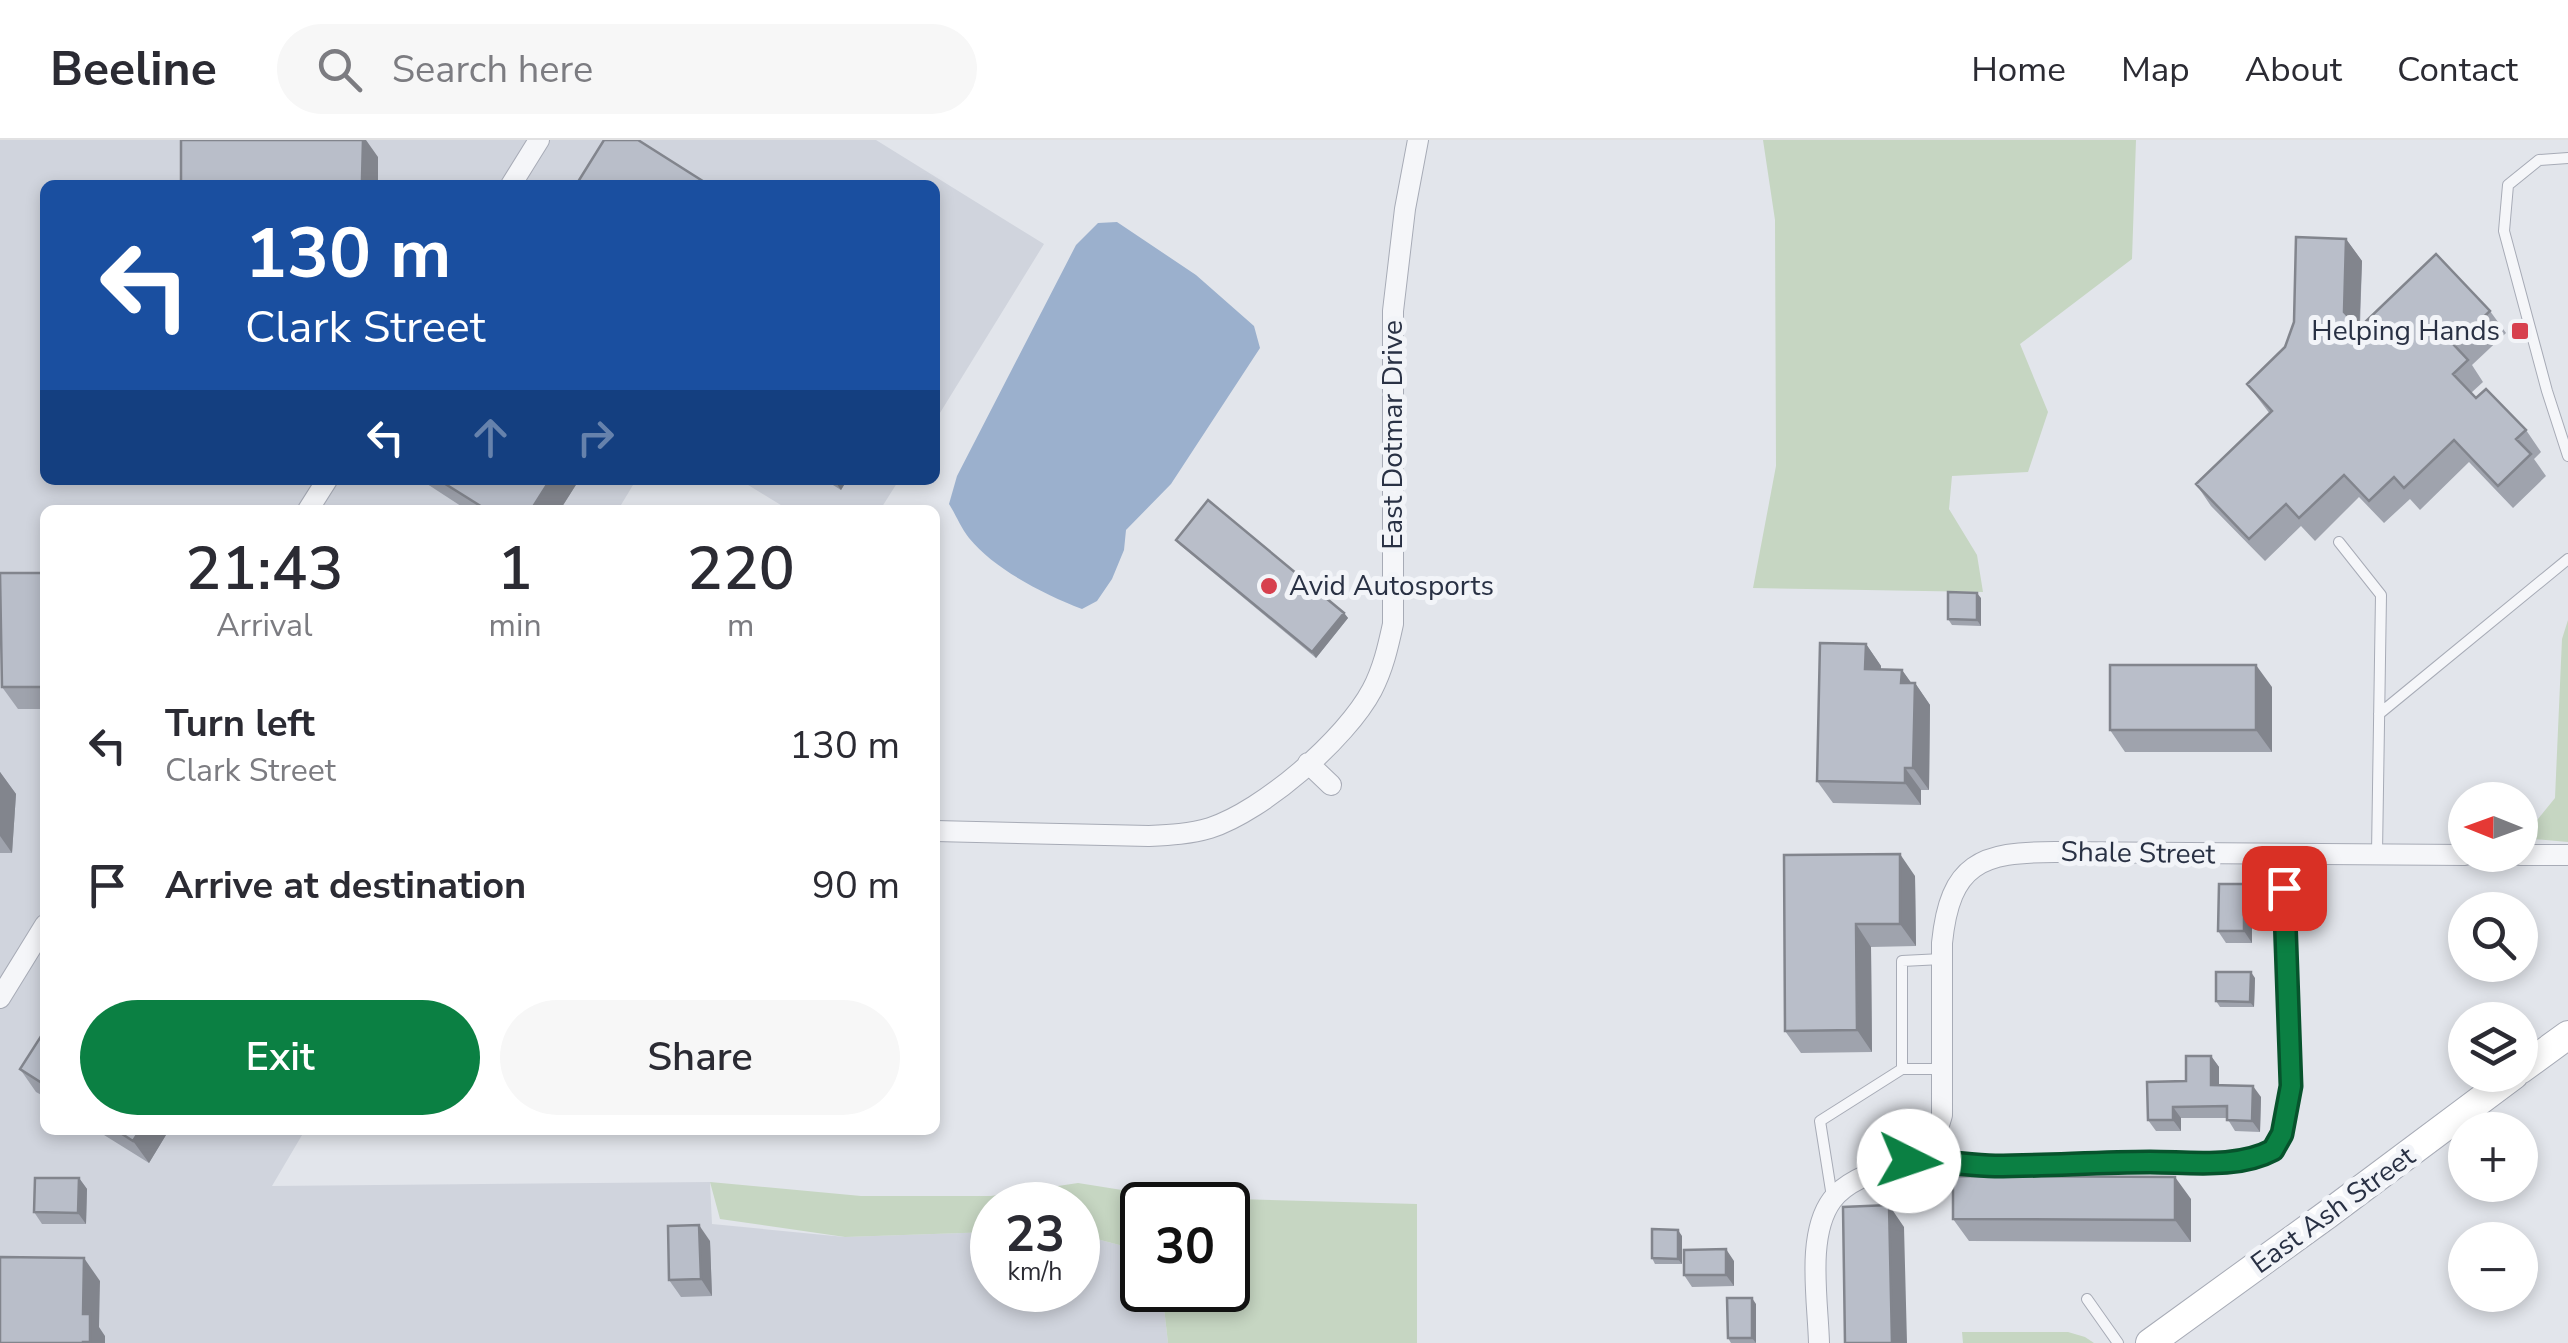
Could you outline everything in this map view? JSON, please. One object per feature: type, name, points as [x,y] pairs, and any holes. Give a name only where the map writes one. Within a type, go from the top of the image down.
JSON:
[{"type":"street","points":[[515,180],[539,140]]},
{"type":"street","name":"East Dotmar Drive","points":[[940,832],[1150,836],[1210,828],[1256,806],[1308,764],[1360,708],[1372,690],[1393,624],[1393,312],[1404,209],[1418,140]]},
{"type":"street","points":[[1308,764],[1331,786]]},
{"type":"street","name":"Shale Street","points":[[1942,960],[1944,919],[1950,900],[1960,882],[1988,858],[2018,852],[2448,854]]},
{"type":"street","points":[[1819,1343],[1816,1245],[1820,1225],[1832,1199],[1853,1182],[1876,1172],[1909,1161],[2036,1166],[2213,1162],[2252,1158],[2273,1150],[2282,1134],[2291,1086],[2282,854]]},
{"type":"street","points":[[2538,855],[2568,855]]},
{"type":"street","points":[[0,998],[40,933]]},
{"type":"street","points":[[1928,1161],[1942,1116],[1942,960]]},
{"type":"street","name":"East Ash Street","points":[[2538,1057],[2568,1035]]},
{"type":"street","name":"East Ash Street","points":[[2150,1343],[2491,1092]]},
{"type":"lane","points":[[2568,158],[2540,160],[2508,185],[2504,231],[2568,456]]},
{"type":"lane","points":[[2339,542],[2381,595],[2377,854]]},
{"type":"lane","points":[[2379,714],[2568,559]]},
{"type":"lane","points":[[1902,1069],[1902,961],[1942,960]]},
{"type":"lane","points":[[1832,1199],[1820,1121],[1902,1069],[1943,1069]]},
{"type":"lane","points":[[2087,1300],[2118,1343]]},
{"type":"shaded area","points":[[0,140],[876,140],[1044,244],[940,413],[940,180],[40,180],[40,485],[633,485],[621,505],[40,505],[40,1135],[302,1135],[272,1186],[710,1182],[712,1224],[845,1237],[970,1233],[970,1312],[1100,1312],[1100,1240],[1120,1245],[1120,1312],[1164,1312],[1168,1343],[0,1343]]},
{"type":"shaded area","points":[[748,485],[896,485],[883,505],[781,505]]},
{"type":"green space","points":[[1763,140],[2136,140],[2132,259],[2020,344],[2048,412],[2028,472],[1952,476],[1949,509],[1977,555],[1983,592],[1753,588],[1776,466],[1775,220]]},
{"type":"green space","points":[[2568,620],[2568,842],[2538,839],[2538,819],[2555,798],[2562,639]]},
{"type":"green space","points":[[710,1182],[861,1196],[970,1196],[970,1233],[845,1237],[720,1219]]},
{"type":"green space","points":[[1100,1186],[1120,1190],[1120,1245],[1100,1240]]},
{"type":"green space","points":[[1250,1199],[1417,1204],[1417,1343],[1168,1343],[1164,1312],[1250,1312]]},
{"type":"green space","points":[[1962,1332],[2068,1332],[2094,1343],[1963,1343]]},
{"type":"water","points":[[1117,222],[1196,275],[1254,326],[1260,348],[1171,484],[1126,530],[1124,550],[1112,579],[1097,601],[1082,609],[1036,588],[992,560],[969,538],[949,504],[957,476],[1076,245],[1098,223]]},
{"type":"building","points":[[181,140],[363,140],[362,179],[375,179],[375,180],[181,180]]},
{"type":"building","points":[[604,140],[638,140],[701,180],[579,180]]},
{"type":"building","points":[[2296,237],[2346,239],[2344,312],[2359,328],[2436,254],[2490,311],[2454,345],[2468,360],[2453,374],[2476,398],[2486,389],[2526,430],[2516,439],[2531,454],[2498,486],[2454,440],[2404,488],[2394,477],[2369,501],[2344,475],[2299,518],[2286,504],[2249,539],[2196,484],[2272,411],[2247,384],[2285,347],[2294,322]]},
{"type":"building","points":[[447,485],[547,485],[534,505],[479,505]]},
{"type":"building","points":[[1208,500],[1344,613],[1312,652],[1176,540]]},
{"type":"building","points":[[0,573],[40,573],[40,687],[2,687]]},
{"type":"building","points":[[1948,592],[1977,593],[1977,620],[1948,619]]},
{"type":"building","points":[[1820,643],[1866,644],[1865,669],[1902,670],[1901,683],[1915,683],[1913,768],[1905,768],[1905,783],[1817,781]]},
{"type":"building","points":[[2110,665],[2256,665],[2256,730],[2110,730]]},
{"type":"building","points":[[1900,854],[1900,924],[1856,924],[1857,1030],[1785,1031],[1784,855]]},
{"type":"building","points":[[2219,884],[2244,884],[2244,931],[2218,931]]},
{"type":"building","points":[[2216,972],[2251,972],[2250,1002],[2216,1001]]},
{"type":"building","points":[[40,1038],[40,1082],[20,1069]]},
{"type":"building","points":[[2186,1056],[2211,1056],[2211,1085],[2253,1086],[2252,1121],[2227,1120],[2227,1106],[2173,1107],[2173,1120],[2148,1120],[2147,1082],[2186,1081]]},
{"type":"building","points":[[1953,1176],[2175,1177],[2175,1220],[1953,1219]]},
{"type":"building","points":[[35,1178],[79,1178],[78,1213],[34,1212]]},
{"type":"building","points":[[1889,1205],[1892,1343],[1845,1343],[1843,1207]]},
{"type":"building","points":[[699,1225],[701,1279],[669,1280],[668,1226]]},
{"type":"building","points":[[1652,1229],[1678,1230],[1678,1259],[1652,1258]]},
{"type":"building","points":[[1726,1249],[1726,1275],[1684,1275],[1684,1250]]},
{"type":"building","points":[[0,1257],[84,1258],[83,1314],[90,1314],[90,1342],[0,1343]]},
{"type":"building","points":[[1727,1298],[1752,1298],[1752,1338],[1728,1338]]},
{"type":"place","name":"Helping Hands","points":[[2520,331]]},
{"type":"place","name":"Avid Autosports","points":[[1269,586]]},
{"type":"route","points":[[1909,1161],[2054,1166],[2213,1162],[2263,1156],[2273,1150],[2282,1134],[2291,1086],[2284,888]]}]
